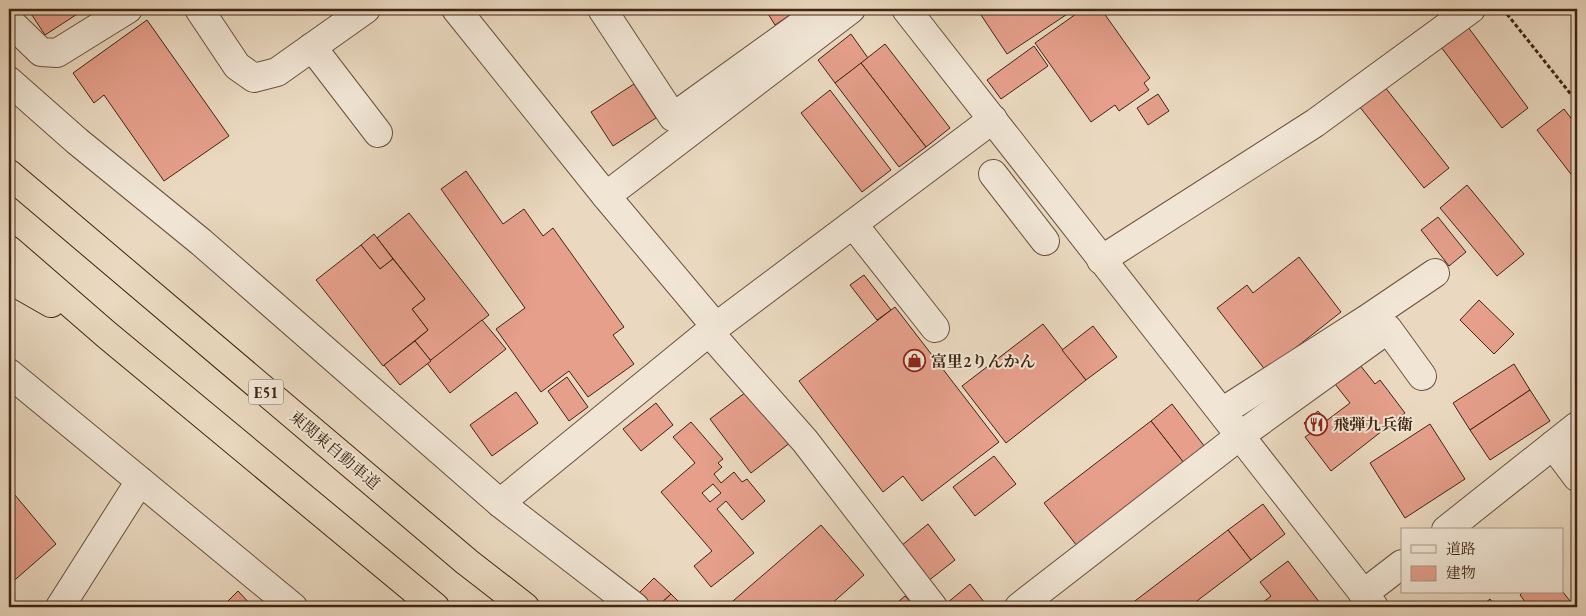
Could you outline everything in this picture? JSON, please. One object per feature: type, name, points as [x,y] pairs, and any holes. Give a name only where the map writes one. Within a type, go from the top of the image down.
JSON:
[{"type":"highway","name":"東関東自動車道","points":[[9,174],[467,562],[525,607]]},
{"type":"highway","points":[[9,250],[107,336],[435,607]]},
{"type":"highway","points":[[9,279],[107,336]]},
{"type":"street","points":[[9,21],[41,52],[57,53],[128,9]]},
{"type":"street","points":[[199,9],[236,66],[254,78],[277,72],[366,9]]},
{"type":"street","points":[[456,9],[805,441],[933,607]]},
{"type":"street","points":[[602,9],[673,117],[823,9]]},
{"type":"street","points":[[606,196],[851,9]]},
{"type":"street","points":[[906,9],[1369,601],[1401,565]]},
{"type":"street","points":[[1101,260],[1315,123],[1472,9]]},
{"type":"street","points":[[312,47],[378,133]]},
{"type":"street","points":[[9,81],[77,141],[201,242],[500,503],[635,607]]},
{"type":"street","points":[[500,503],[713,329],[993,119]]},
{"type":"street","points":[[992,174],[1045,241]]},
{"type":"street","points":[[853,224],[935,328]]},
{"type":"street","points":[[1222,412],[1435,273]]},
{"type":"street","points":[[1019,607],[1241,436],[1388,329],[1422,376]]},
{"type":"street","points":[[9,373],[293,607]]},
{"type":"street","points":[[1449,528],[1577,426]]},
{"type":"street","points":[[1553,446],[1577,477]]},
{"type":"street","points":[[60,607],[140,482]]},
{"type":"path","points":[[1503,9],[1577,102]]},
{"type":"building","points":[[28,9],[85,9],[45,35]]},
{"type":"building","points":[[765,9],[799,9],[775,25]]},
{"type":"building","points":[[991,9],[1075,9],[1007,54],[981,15]]},
{"type":"building","points":[[1083,9],[1101,9],[1150,78],[1144,83],[1149,90],[1119,111],[1115,105],[1091,122],[1035,43]]},
{"type":"building","points":[[147,20],[229,136],[164,181],[104,95],[94,103],[73,73]]},
{"type":"building","points":[[1465,23],[1528,108],[1502,128],[1438,43]]},
{"type":"building","points":[[851,34],[868,58],[835,83],[818,60]]},
{"type":"building","points":[[885,44],[950,128],[926,147],[861,63]]},
{"type":"building","points":[[1034,46],[1048,66],[1001,99],[987,80]]},
{"type":"building","points":[[861,63],[926,147],[899,167],[835,83]]},
{"type":"building","points":[[634,84],[656,118],[613,146],[591,112]]},
{"type":"building","points":[[1384,86],[1449,168],[1424,188],[1359,106]]},
{"type":"building","points":[[830,90],[891,170],[862,192],[801,113]]},
{"type":"building","points":[[1158,94],[1169,111],[1148,125],[1137,108]]},
{"type":"building","points":[[1564,109],[1577,126],[1577,182],[1537,130]]},
{"type":"building","points":[[466,171],[503,224],[524,209],[543,236],[553,228],[624,327],[613,335],[634,364],[588,397],[569,371],[541,392],[496,329],[525,308],[441,189]]},
{"type":"building","points":[[1467,185],[1524,254],[1497,276],[1440,208]]},
{"type":"building","points":[[409,213],[489,315],[431,361],[415,341],[428,330],[412,309],[425,299],[377,238]]},
{"type":"building","points":[[1438,217],[1466,252],[1449,266],[1421,230]]},
{"type":"building","points":[[374,234],[393,259],[380,269],[361,245]]},
{"type":"building","points":[[361,245],[380,269],[393,259],[425,299],[412,309],[428,330],[383,366],[316,280]]},
{"type":"building","points":[[1299,257],[1341,312],[1266,371],[1217,308],[1247,285],[1253,293]]},
{"type":"building","points":[[864,275],[891,310],[877,320],[850,285]]},
{"type":"building","points":[[1479,300],[1514,334],[1494,354],[1460,320]]},
{"type":"building","points":[[895,307],[999,442],[922,501],[903,476],[883,492],[799,381]]},
{"type":"building","points":[[482,320],[506,349],[450,393],[427,363]]},
{"type":"building","points":[[1043,324],[1086,380],[1006,443],[962,386]]},
{"type":"building","points":[[1093,326],[1117,357],[1086,380],[1062,350]]},
{"type":"building","points":[[415,341],[431,361],[400,385],[384,365]]},
{"type":"building","points":[[1514,364],[1530,390],[1470,430],[1453,403]]},
{"type":"building","points":[[1360,365],[1375,384],[1380,380],[1405,413],[1331,471],[1305,437],[1311,433],[1304,423],[1318,411],[1326,421],[1350,403],[1335,384]]},
{"type":"building","points":[[567,377],[588,407],[569,421],[548,391]]},
{"type":"building","points":[[750,389],[791,442],[751,473],[710,419]]},
{"type":"building","points":[[1530,390],[1550,421],[1490,460],[1470,430]]},
{"type":"building","points":[[516,392],[538,423],[492,456],[470,425]]},
{"type":"building","points":[[656,403],[673,425],[641,451],[623,429]]},
{"type":"building","points":[[1172,404],[1205,447],[1184,463],[1151,421]]},
{"type":"building","points":[[1151,421],[1184,463],[1077,546],[1044,503]]},
{"type":"building","points":[[691,422],[723,459],[718,463],[722,467],[714,474],[721,483],[734,472],[742,482],[747,479],[765,501],[742,520],[726,501],[717,509],[754,553],[711,587],[694,566],[712,551],[661,492],[695,463],[673,437]],"holes":[[[713,484],[721,493],[710,502],[702,493]]]},
{"type":"building","points":[[1430,424],[1465,479],[1405,518],[1370,463]]},
{"type":"building","points":[[994,456],[1016,484],[975,516],[953,487]]},
{"type":"building","points":[[9,488],[56,544],[9,585]]},
{"type":"building","points":[[1263,504],[1285,534],[1251,560],[1228,530]]},
{"type":"building","points":[[928,524],[955,560],[923,585],[896,550]]},
{"type":"building","points":[[821,525],[864,575],[830,607],[726,607]]},
{"type":"building","points":[[1228,530],[1251,560],[1189,607],[1127,607]]},
{"type":"building","points":[[1288,561],[1323,607],[1257,607],[1271,596],[1260,582]]},
{"type":"building","points":[[654,578],[671,594],[657,607],[653,607],[639,593]]},
{"type":"building","points":[[970,584],[988,607],[950,607],[947,603]]},
{"type":"building","points":[[238,591],[253,607],[222,607]]},
{"type":"building","points":[[1564,593],[1575,607],[1529,607],[1520,595]]},
{"type":"building","points":[[671,594],[684,607],[657,607]]},
{"type":"building","points":[[905,596],[915,607],[892,607]]},
{"type":"building","points":[[1490,599],[1496,607],[1480,607]]},
{"type":"place","name":"富里2りんかん","points":[[915,361]]},
{"type":"place","name":"飛弾九兵衛","points":[[1317,424]]}]
